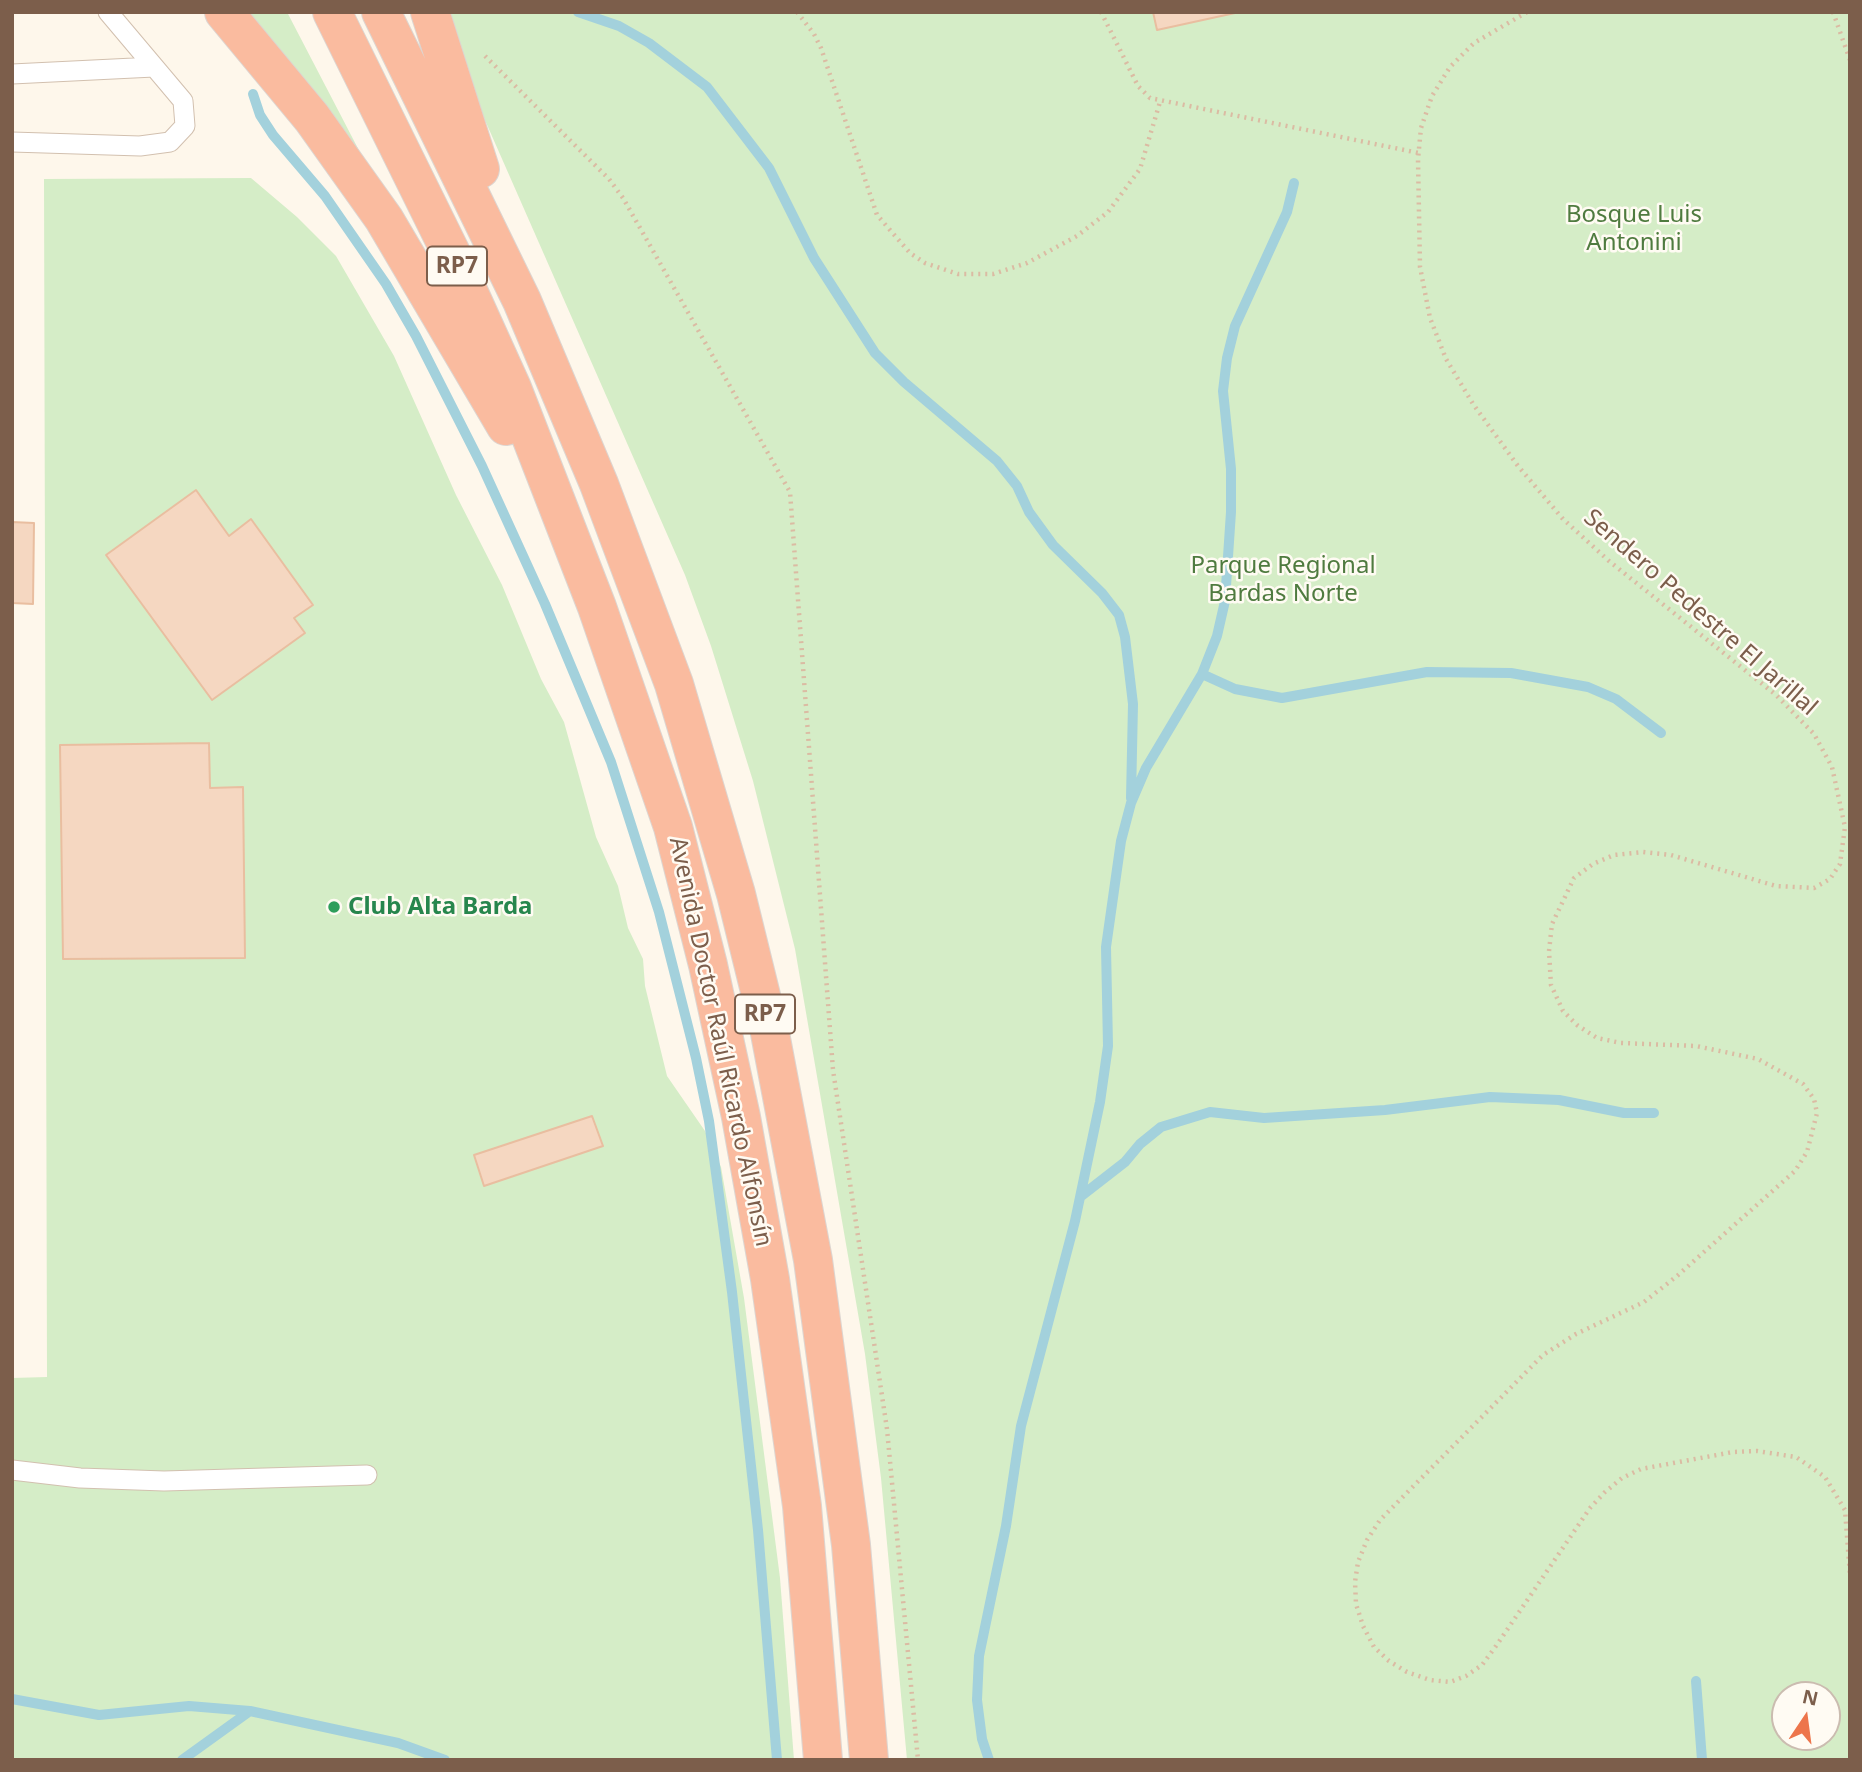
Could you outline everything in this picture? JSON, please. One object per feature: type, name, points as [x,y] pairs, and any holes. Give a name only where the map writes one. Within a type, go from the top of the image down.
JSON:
[{"type":"highway","points":[[224,12],[312,118],[384,219],[444,316],[566,527]]},
{"type":"highway","name":"Avenida Doctor Raúl Ricardo Alfonsín","points":[[332,12],[482,320],[538,450],[625,684],[673,827],[705,952],[741,1117],[770,1279],[792,1426],[811,1593],[823,1760]]},
{"type":"highway","name":"Avenida Doctor Raúl Ricardo Alfonsín","points":[[381,12],[522,301],[599,484],[674,684],[736,894],[769,1028],[802,1196],[832,1388],[851,1545],[869,1760]]},
{"type":"highway","points":[[430,12],[522,301]]},
{"type":"lane","points":[[12,142],[140,146],[170,142],[185,125],[183,101],[108,12]]},
{"type":"lane","points":[[12,74],[155,66]]},
{"type":"lane","points":[[12,1470],[80,1478],[164,1481],[367,1475]]},
{"type":"path","points":[[797,12],[821,48],[877,215],[910,253],[925,263],[957,274],[993,274],[1027,263],[1069,240],[1108,212],[1140,169],[1160,102]]},
{"type":"path","points":[[1101,12],[1138,86],[1143,93],[1160,102],[1419,153]]},
{"type":"path","name":"Sendero Pedestre El Jarillal","points":[[1527,12],[1474,43],[1450,67],[1432,96],[1421,128],[1420,267],[1430,318],[1446,359],[1473,404],[1518,466],[1563,519],[1609,561],[1776,695],[1814,734],[1832,767],[1845,827],[1840,864],[1830,880],[1814,888],[1776,886],[1703,863],[1643,852],[1614,855],[1593,864],[1574,878],[1562,898],[1552,924],[1549,951],[1552,985],[1563,1012],[1577,1026],[1597,1038],[1621,1043],[1696,1046],[1758,1059],[1803,1084],[1814,1099],[1817,1113],[1814,1132],[1801,1161],[1776,1189],[1643,1302],[1576,1334],[1544,1355],[1380,1520],[1367,1540],[1355,1582],[1356,1604],[1374,1647],[1407,1672],[1450,1682],[1466,1676],[1482,1665],[1605,1492],[1622,1478],[1641,1469],[1733,1452],[1778,1452],[1796,1457],[1825,1477],[1845,1510],[1850,1575]]},
{"type":"path","points":[[1833,12],[1850,60]]},
{"type":"path","points":[[483,53],[609,179],[623,198],[790,492],[832,1062],[887,1429],[918,1760]]},
{"type":"green space","points":[[237,12],[287,12],[364,160]]},
{"type":"green space","name":"Parque Regional Bardas Norte","points":[[446,12],[1850,12],[1850,1760],[907,1760],[881,1478],[865,1354],[795,949],[753,781],[711,646],[685,575],[466,77]]},
{"type":"green space","name":"Club Alta Barda","points":[[251,178],[297,217],[336,256],[394,356],[456,495],[502,585],[541,679],[564,722],[596,837],[618,886],[628,928],[643,959],[645,986],[667,1076],[705,1131],[721,1167],[744,1298],[780,1578],[794,1760],[12,1760],[12,1378],[47,1377],[44,179]]},
{"type":"building","points":[[1153,12],[1235,12],[1235,13],[1157,30]]},
{"type":"building","points":[[196,490],[229,536],[251,519],[313,605],[294,618],[305,633],[212,700],[106,555]]},
{"type":"building","points":[[12,522],[34,523],[33,604],[12,603]]},
{"type":"building","points":[[209,743],[210,788],[243,787],[245,958],[63,959],[60,745]]},
{"type":"building","points":[[592,1116],[603,1146],[484,1186],[474,1155]]},
{"type":"waterway","points":[[578,12],[619,26],[649,43],[707,87],[769,168],[814,258],[875,353],[904,382],[997,461],[1017,486],[1029,512],[1053,545],[1102,593],[1119,615],[1125,637],[1133,704],[1131,798]]},
{"type":"waterway","points":[[253,94],[260,115],[273,135],[325,196],[386,284],[416,336],[482,466],[545,604],[611,762],[659,912],[709,1121],[732,1292],[758,1530],[777,1760]]},
{"type":"waterway","points":[[989,1760],[982,1739],[977,1700],[979,1656],[1006,1526],[1021,1426],[1075,1221],[1100,1102],[1108,1046],[1106,947],[1121,841],[1131,803],[1146,768],[1202,674],[1217,636],[1225,601],[1231,512],[1231,469],[1223,391],[1227,358],[1235,326],[1287,212],[1294,183]]},
{"type":"waterway","points":[[1202,674],[1235,689],[1282,698],[1427,672],[1511,673],[1588,687],[1616,699],[1661,733]]},
{"type":"waterway","points":[[1080,1197],[1125,1162],[1140,1144],[1161,1127],[1210,1112],[1264,1118],[1385,1110],[1490,1097],[1559,1100],[1624,1113],[1654,1113]]},
{"type":"waterway","points":[[1696,1681],[1702,1760]]},
{"type":"waterway","points":[[12,1699],[99,1715],[189,1706],[250,1711],[398,1743],[445,1760]]},
{"type":"waterway","points":[[182,1760],[250,1711]]},
{"type":"place","name":"Club Alta Barda","points":[[334,907]]},
{"type":"park label","name":"Bosque Luis Antonini","points":[[1634,229]]}]
